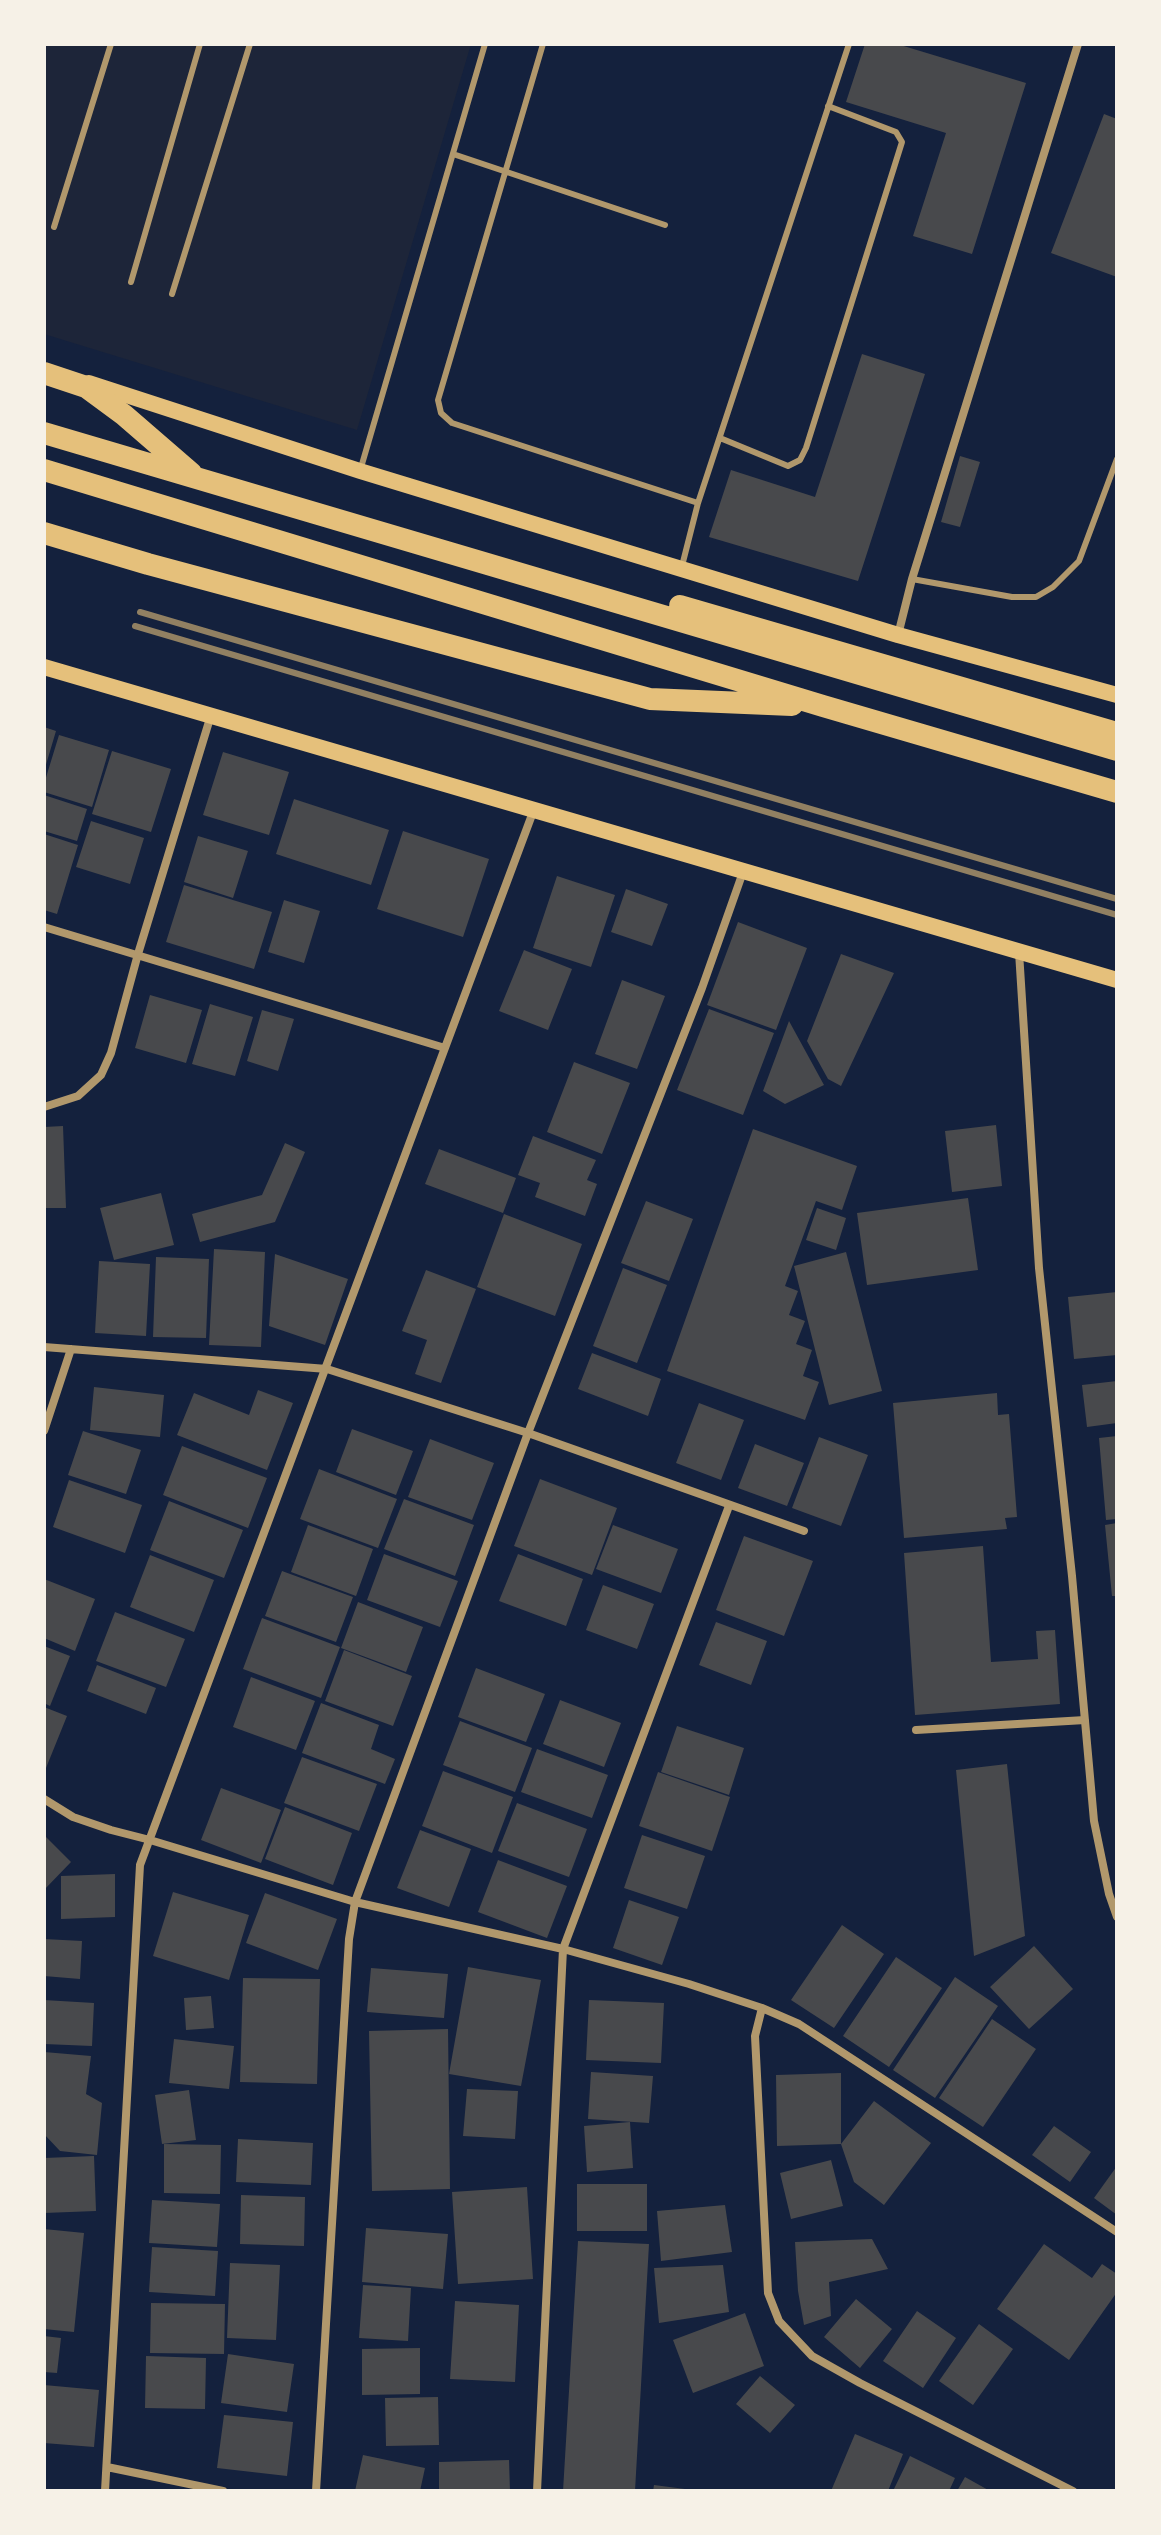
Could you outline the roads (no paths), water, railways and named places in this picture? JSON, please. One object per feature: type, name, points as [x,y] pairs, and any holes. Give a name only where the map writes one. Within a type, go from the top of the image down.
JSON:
[{"type":"highway","points":[[44,371],[86,387],[124,415],[198,479]]},
{"type":"highway","points":[[44,421],[1117,733]]},
{"type":"highway","points":[[44,433],[1117,750]]},
{"type":"highway","points":[[44,470],[1117,792]]},
{"type":"highway","points":[[44,483],[570,643],[1117,804]]},
{"type":"highway","points":[[44,533],[650,699],[823,706]]},
{"type":"main road","points":[[44,371],[898,635],[1117,695]]},
{"type":"main road","points":[[44,667],[1117,980]]},
{"type":"street","points":[[898,635],[912,579],[1078,44]]},
{"type":"street","points":[[44,1107],[78,1096],[101,1075],[111,1053],[211,715]]},
{"type":"street","points":[[105,2491],[140,1865],[533,812]]},
{"type":"street","points":[[316,2491],[349,1939],[355,1902],[528,1433],[696,1003],[743,872]]},
{"type":"street","points":[[44,927],[445,1048]]},
{"type":"street","points":[[1019,951],[1037,1245],[1094,1821],[1109,1894],[1117,1917]]},
{"type":"street","points":[[44,1347],[327,1369],[528,1433],[804,1531]]},
{"type":"street","points":[[44,1431],[71,1349]]},
{"type":"street","points":[[537,2491],[563,1949],[729,1506]]},
{"type":"street","points":[[916,1730],[1085,1720]]},
{"type":"street","points":[[44,1799],[73,1817],[111,1830],[355,1902],[563,1949],[762,2008],[799,2024],[1117,2232]]},
{"type":"street","points":[[762,2008],[755,2036],[768,2293],[779,2321],[812,2356],[824,2363],[1073,2491]]},
{"type":"street","points":[[107,2467],[223,2491]]},
{"type":"lane","points":[[54,227],[111,44]]},
{"type":"lane","points":[[131,282],[200,44]]},
{"type":"lane","points":[[172,294],[250,44]]},
{"type":"lane","points":[[360,471],[485,44]]},
{"type":"lane","points":[[543,44],[438,400],[441,413],[452,423],[698,503]]},
{"type":"lane","points":[[682,567],[698,503],[849,44]]},
{"type":"lane","points":[[720,438],[788,466],[800,460],[806,448],[902,142],[896,132],[828,106]]},
{"type":"lane","points":[[453,154],[665,225]]},
{"type":"lane","points":[[912,579],[1012,597],[1036,597],[1053,587],[1079,561],[1117,459]]},
{"type":"railway","points":[[140,612],[1117,899]]},
{"type":"railway","points":[[135,626],[1117,915]]}]
